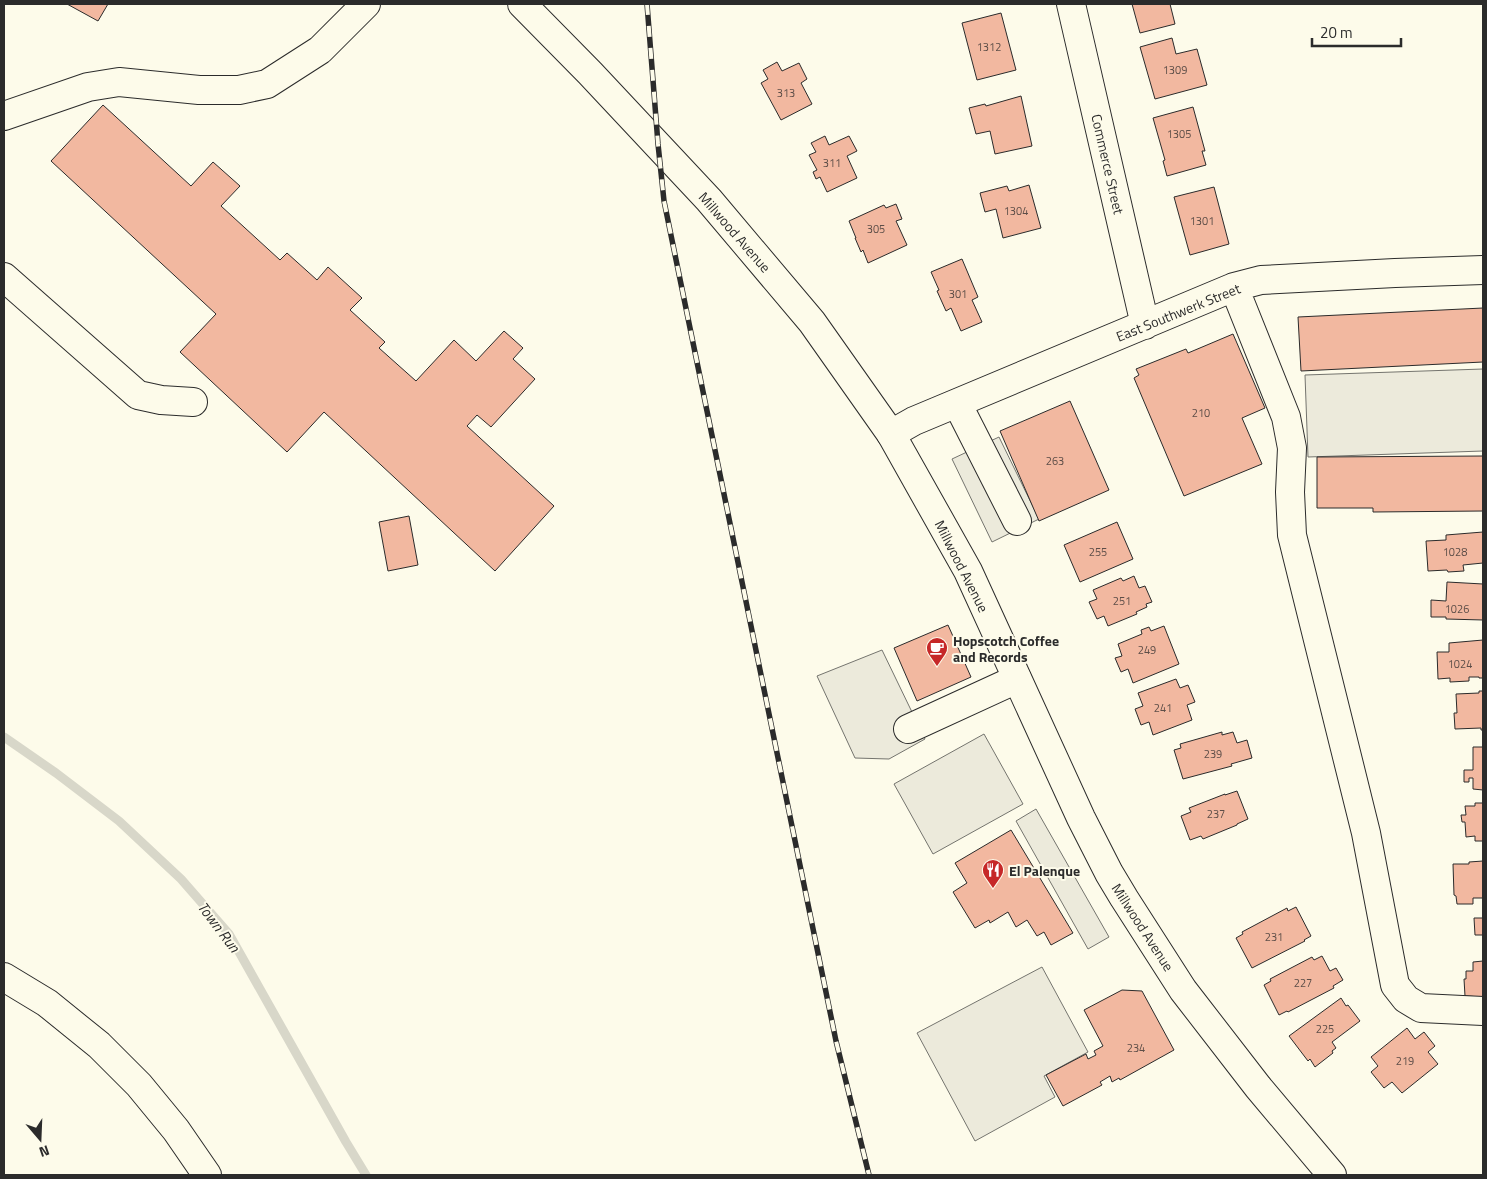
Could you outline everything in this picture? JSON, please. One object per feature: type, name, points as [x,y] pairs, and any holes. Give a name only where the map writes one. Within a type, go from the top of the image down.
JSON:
[{"type":"main road","points":[[4,116],[88,87],[119,82],[207,90],[240,90],[267,84],[320,50],[366,4]]},
{"type":"main road","name":"Millwood Avenue","points":[[522,4],[715,207],[812,322],[891,434],[968,571],[1080,818],[1109,873],[1184,990],[1258,1087],[1332,1175]]},
{"type":"main road","name":"Commerce Street","points":[[1071,4],[1145,325]]},
{"type":"main road","name":"East Southwerk Street","points":[[891,434],[914,421],[1234,287],[1261,280],[1483,270]]},
{"type":"main road","points":[[4,277],[138,394],[161,400],[193,402]]},
{"type":"main road","points":[[1234,287],[1286,417],[1292,448],[1290,492],[1292,535],[1366,833],[1395,985],[1406,999],[1421,1008],[1483,1012]]},
{"type":"main road","points":[[957,403],[1017,521]]},
{"type":"main road","points":[[908,729],[1017,679]]},
{"type":"main road","points":[[4,977],[47,1003],[99,1045],[139,1085],[164,1115],[207,1175]]},
{"type":"shaded area","points":[[1483,369],[1483,451],[1308,457],[1305,375]]},
{"type":"shaded area","points":[[999,437],[1039,519],[992,542],[952,459]]},
{"type":"shaded area","points":[[882,650],[925,739],[889,759],[855,758],[817,676]]},
{"type":"shaded area","points":[[984,734],[1023,804],[933,854],[894,784]]},
{"type":"shaded area","points":[[1036,809],[1109,937],[1088,949],[1016,821]]},
{"type":"shaded area","points":[[1042,967],[1088,1052],[1044,1076],[1055,1097],[975,1141],[917,1033]]},
{"type":"building","points":[[67,4],[108,4],[98,21]]},
{"type":"building","points":[[1132,4],[1170,4],[1175,24],[1140,33]]},
{"type":"building","points":[[1001,13],[1016,70],[977,80],[962,23]]},
{"type":"building","points":[[1172,38],[1176,54],[1197,49],[1207,85],[1155,99],[1140,47]]},
{"type":"building","points":[[777,62],[782,71],[799,63],[807,79],[801,83],[812,104],[781,120],[761,83],[768,79],[763,70]]},
{"type":"building","points":[[1021,96],[1032,146],[995,154],[990,131],[976,134],[969,108],[985,104],[986,106]]},
{"type":"building","points":[[103,105],[191,186],[213,162],[240,186],[221,206],[280,260],[287,253],[317,280],[328,267],[362,298],[350,310],[385,342],[379,348],[416,381],[454,340],[476,361],[504,331],[523,348],[513,359],[535,379],[491,427],[477,415],[467,426],[554,506],[495,571],[324,412],[287,452],[180,352],[216,314],[51,161]]},
{"type":"building","points":[[1193,107],[1205,151],[1202,151],[1206,165],[1167,176],[1163,161],[1165,160],[1153,118]]},
{"type":"building","points":[[825,136],[829,145],[849,136],[857,151],[847,156],[857,178],[827,192],[820,177],[816,179],[813,172],[817,170],[809,155],[816,152],[811,143]]},
{"type":"building","points":[[1029,185],[1041,228],[1003,238],[996,209],[985,212],[980,193],[1007,186],[1009,191]]},
{"type":"building","points":[[1214,187],[1229,244],[1190,255],[1174,197]]},
{"type":"building","points":[[896,204],[902,219],[896,221],[907,245],[868,263],[863,250],[861,252],[849,221],[884,205],[886,208]]},
{"type":"building","points":[[962,259],[978,297],[972,300],[982,322],[961,331],[951,308],[946,311],[931,272]]},
{"type":"building","points":[[1483,308],[1483,362],[1301,371],[1298,317]]},
{"type":"building","points":[[1233,334],[1265,408],[1242,418],[1262,464],[1184,496],[1134,378],[1139,375],[1136,369],[1186,349],[1188,353]]},
{"type":"building","points":[[1070,401],[1109,490],[1039,521],[1000,431]]},
{"type":"building","points":[[1483,456],[1483,511],[1373,512],[1373,508],[1317,508],[1317,457]]},
{"type":"building","points":[[409,516],[418,565],[388,571],[379,522]]},
{"type":"building","points":[[1117,522],[1133,559],[1080,582],[1064,545]]},
{"type":"building","points":[[1483,532],[1483,563],[1463,565],[1464,571],[1428,571],[1426,541],[1446,540],[1446,535]]},
{"type":"building","points":[[1134,576],[1139,588],[1145,586],[1152,602],[1146,604],[1147,607],[1136,612],[1137,614],[1108,626],[1104,616],[1097,619],[1089,602],[1097,599],[1093,590],[1121,578],[1123,581]]},
{"type":"building","points":[[1447,582],[1483,584],[1483,620],[1431,617],[1431,600],[1446,601]]},
{"type":"building","points":[[948,625],[971,677],[917,701],[894,648]]},
{"type":"building","points":[[1164,626],[1179,664],[1133,683],[1128,669],[1121,672],[1115,658],[1122,656],[1118,644],[1142,634],[1141,630],[1149,627],[1151,631]]},
{"type":"building","points":[[1483,640],[1483,678],[1469,677],[1469,681],[1450,682],[1450,678],[1438,679],[1437,652],[1449,652],[1449,643]]},
{"type":"building","points":[[1176,679],[1180,688],[1188,685],[1195,702],[1187,705],[1192,720],[1153,735],[1149,722],[1141,725],[1135,709],[1143,706],[1138,693]]},
{"type":"building","points":[[1479,691],[1483,691],[1483,730],[1481,728],[1455,729],[1454,713],[1457,713],[1456,694],[1479,693]]},
{"type":"building","points":[[1222,732],[1222,735],[1233,732],[1237,743],[1247,740],[1252,758],[1231,764],[1232,766],[1183,779],[1174,750],[1181,748],[1180,744]]},
{"type":"building","points":[[1473,747],[1483,747],[1483,790],[1473,789],[1473,778],[1469,778],[1469,782],[1464,782],[1464,770],[1473,770]]},
{"type":"building","points":[[1237,791],[1248,819],[1203,839],[1201,836],[1190,840],[1181,816],[1191,812],[1189,808]]},
{"type":"building","points":[[1475,803],[1483,803],[1483,841],[1475,841],[1475,836],[1466,837],[1465,822],[1462,822],[1461,815],[1466,815],[1465,806],[1475,806]]},
{"type":"building","points":[[1011,830],[1073,933],[1051,945],[1044,932],[1037,936],[1027,920],[1016,927],[1008,912],[990,923],[989,920],[975,928],[953,892],[967,883],[955,863]]},
{"type":"building","points":[[1483,861],[1483,898],[1473,898],[1473,904],[1457,904],[1456,896],[1454,895],[1453,864],[1469,864],[1469,862]]},
{"type":"building","points":[[1296,907],[1311,936],[1305,941],[1252,968],[1236,938],[1243,934],[1242,932],[1287,908],[1288,911]]},
{"type":"building","points":[[1474,918],[1483,918],[1483,935],[1475,935]]},
{"type":"building","points":[[1322,956],[1330,971],[1336,968],[1343,980],[1333,986],[1334,988],[1279,1015],[1264,985],[1271,981],[1270,979],[1312,957],[1314,960]]},
{"type":"building","points":[[1483,961],[1483,997],[1465,996],[1464,979],[1466,979],[1466,971],[1473,971],[1473,962]]},
{"type":"building","points":[[1122,990],[1142,991],[1174,1050],[1120,1080],[1119,1078],[1112,1082],[1110,1076],[1100,1082],[1102,1085],[1063,1106],[1046,1075],[1086,1054],[1088,1059],[1096,1055],[1094,1051],[1103,1046],[1084,1010]]},
{"type":"building","points":[[1341,998],[1360,1021],[1332,1042],[1336,1048],[1332,1051],[1333,1053],[1315,1067],[1310,1059],[1308,1061],[1289,1036]]},
{"type":"building","points":[[1407,1028],[1415,1039],[1424,1032],[1435,1046],[1428,1052],[1438,1064],[1402,1093],[1392,1082],[1384,1088],[1371,1072],[1378,1066],[1371,1057]]},
{"type":"waterway","name":"Town Run","points":[[4,737],[56,773],[119,821],[181,879],[229,934],[366,1175]]},
{"type":"railway","points":[[647,4],[664,201],[836,1041],[869,1175]]},
{"type":"place","name":"Hopscotch Coffee and Records","points":[[937,667]]},
{"type":"place","name":"El Palenque","points":[[993,889]]}]
